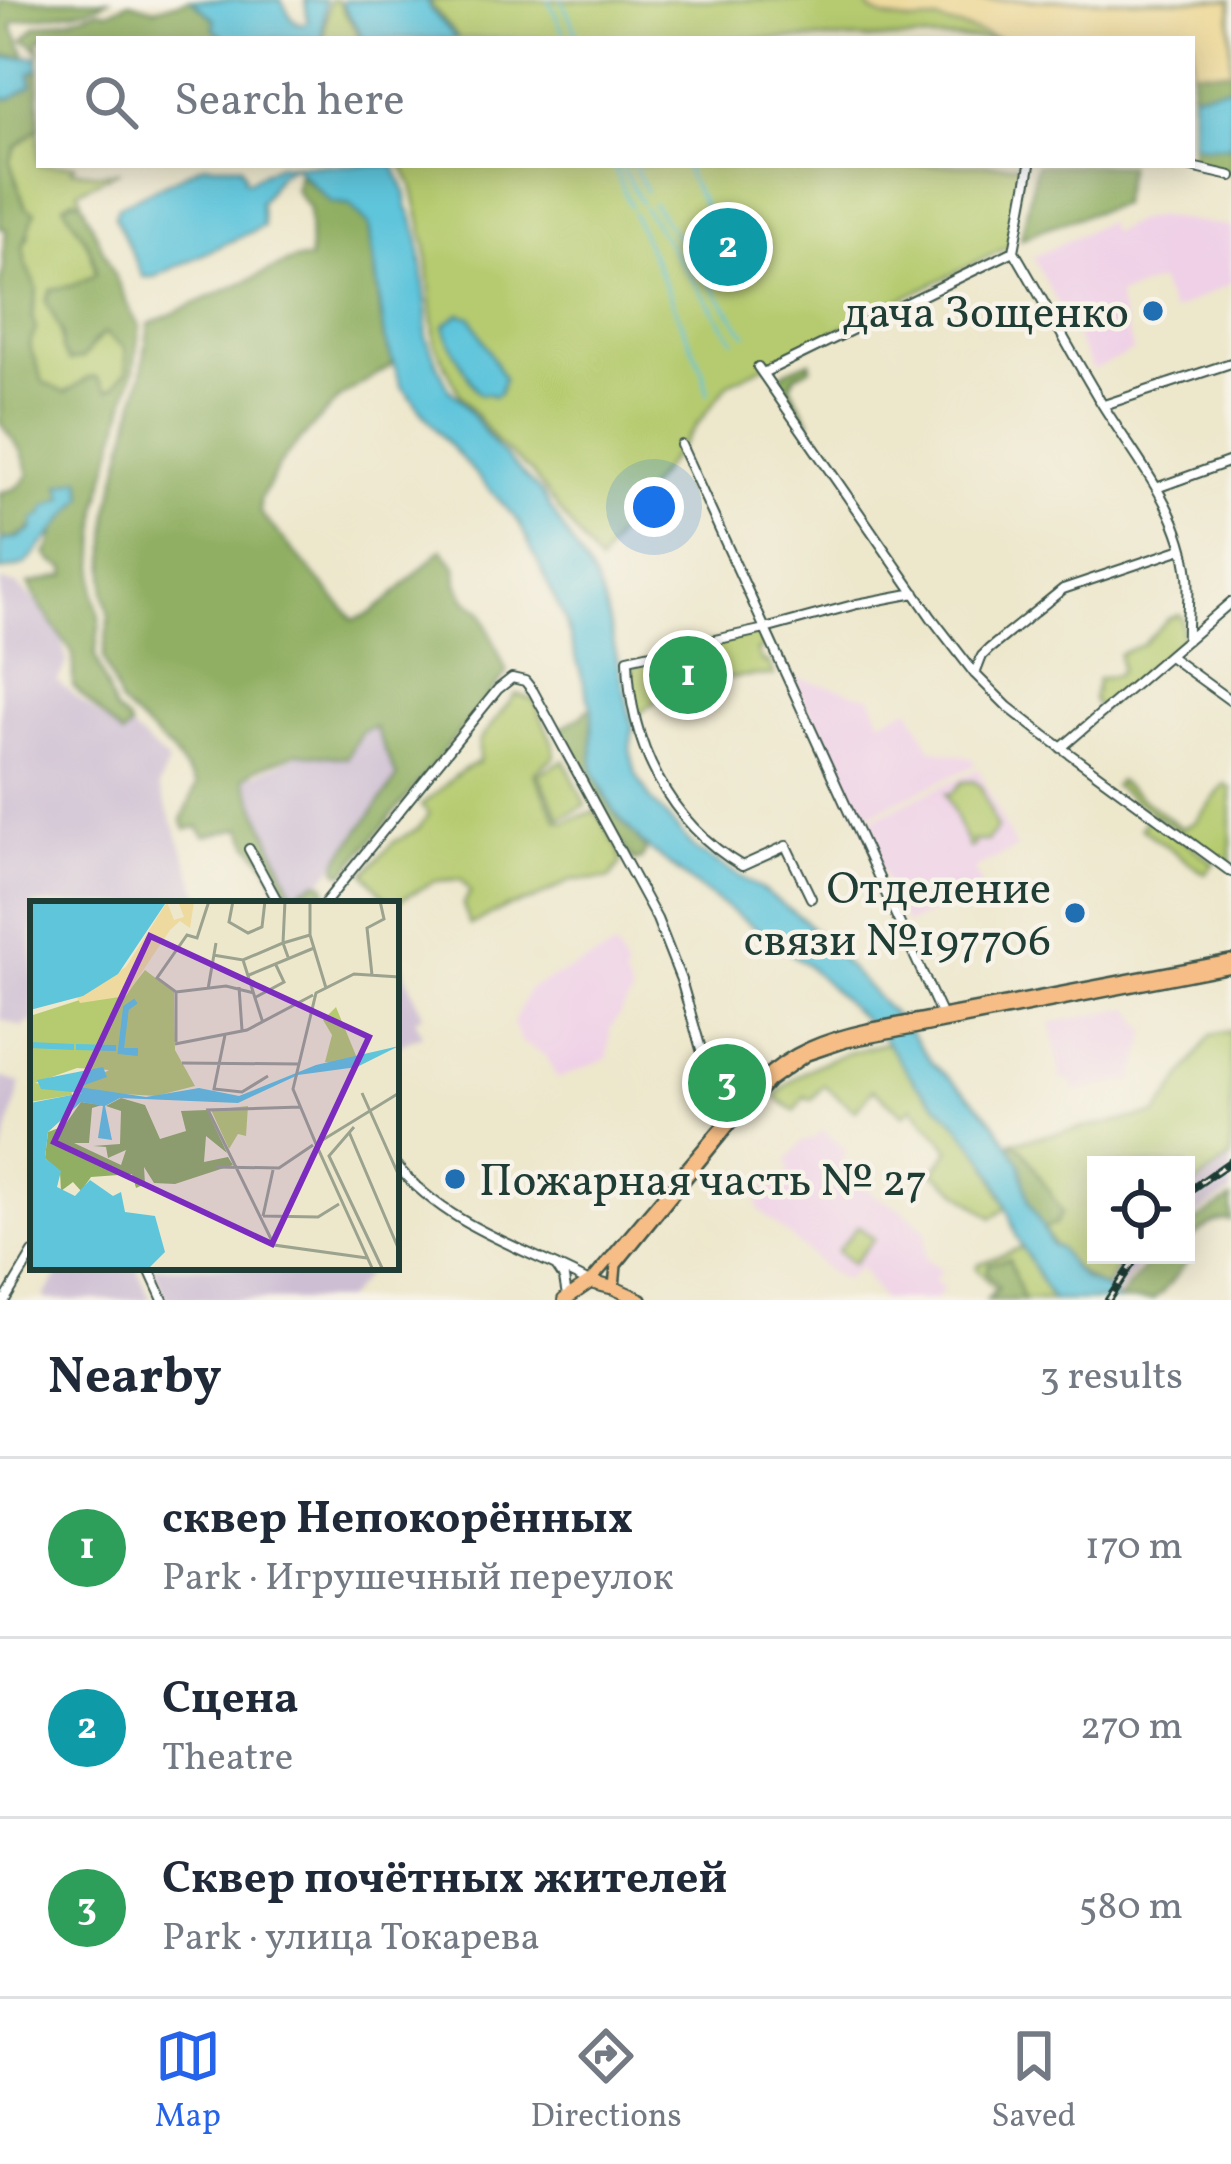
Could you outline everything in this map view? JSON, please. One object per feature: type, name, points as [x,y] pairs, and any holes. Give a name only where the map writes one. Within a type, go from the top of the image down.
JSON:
[{"type":"highway","points":[[569,1298],[590,1282],[641,1300]]},
{"type":"main road","points":[[590,1282],[730,1119],[770,1081],[808,1055],[870,1033],[1231,964]]},
{"type":"main road","points":[[614,1294],[616,1265],[730,1119]]},
{"type":"street","points":[[1029,168],[1014,251],[1103,405],[1159,487],[1189,579],[1186,640]]},
{"type":"street","points":[[1195,168],[1231,176]]},
{"type":"street","points":[[1014,251],[761,370],[975,674],[1061,748],[1231,872]]},
{"type":"street","points":[[1103,405],[1231,363]]},
{"type":"street","points":[[681,445],[943,1020]]},
{"type":"street","points":[[1159,487],[1231,461]]},
{"type":"street","points":[[975,674],[982,656],[1063,589],[1182,548]]},
{"type":"street","points":[[812,898],[786,846],[742,866],[704,840],[674,806],[649,760],[636,722],[628,689],[628,659],[915,593]]},
{"type":"street","points":[[1061,748],[1231,602]]},
{"type":"street","points":[[1169,656],[1231,701]]},
{"type":"street","points":[[326,901],[498,689],[512,678],[525,681],[657,919],[681,980],[718,1108],[730,1119]]},
{"type":"street","points":[[249,850],[277,901]]},
{"type":"street","points":[[399,1168],[461,1222],[590,1282]]},
{"type":"street","points":[[5,1300],[30,1258]]},
{"type":"street","points":[[550,1261],[564,1278],[569,1298]]},
{"type":"street","points":[[149,1270],[163,1300]]},
{"type":"shaded area","points":[[1158,216],[1231,227],[1231,283],[1172,311],[1159,281],[1117,296],[1133,351],[1093,370],[1033,257],[1106,222],[1111,233]]},
{"type":"shaded area","points":[[0,580],[18,586],[61,635],[67,663],[57,681],[122,735],[130,728],[168,762],[159,787],[203,901],[30,901],[30,1023],[22,1027],[0,1019]]},
{"type":"shaded area","points":[[794,680],[871,697],[881,720],[910,708],[931,749],[972,758],[975,765],[859,819]]},
{"type":"shaded area","points":[[378,720],[403,778],[323,879],[293,894],[244,779]]},
{"type":"shaded area","points":[[978,769],[1016,849],[974,869],[983,890],[906,924],[861,824]]},
{"type":"shaded area","points":[[616,948],[632,995],[610,1029],[608,1058],[557,1079],[546,1056],[522,1043],[513,1023],[529,989]]},
{"type":"shaded area","points":[[399,958],[423,1015],[415,1019],[422,1035],[399,1045]]},
{"type":"shaded area","points":[[1131,1008],[1147,1032],[1134,1080],[1074,1092],[1072,1081],[1061,1080],[1051,1023]]},
{"type":"shaded area","points":[[0,1077],[21,1083],[0,1164]]},
{"type":"shaded area","points":[[822,1130],[847,1151],[840,1168],[926,1231],[925,1259],[941,1271],[934,1280],[944,1289],[935,1300],[882,1300],[860,1267],[845,1280],[829,1272],[759,1209],[757,1195],[766,1185],[776,1186],[790,1169],[786,1162],[802,1142],[814,1139]]},
{"type":"shaded area","points":[[1231,1156],[1231,1193],[1195,1215],[1195,1185]]},
{"type":"shaded area","points":[[1122,1264],[1140,1264],[1114,1300],[1100,1300]]},
{"type":"shaded area","points":[[62,1270],[137,1270],[151,1300],[46,1300],[44,1296]]},
{"type":"shaded area","points":[[154,1270],[370,1270],[345,1300],[167,1300]]},
{"type":"green space","points":[[0,0],[108,0],[86,9],[13,22],[26,56],[0,56]]},
{"type":"green space","points":[[191,0],[215,19],[214,29],[222,36],[36,36],[36,48],[23,40],[36,26],[98,10],[108,12],[129,2],[155,9]]},
{"type":"green space","points":[[330,0],[337,0],[359,36],[325,36]]},
{"type":"green space","points":[[430,0],[863,0],[890,18],[944,22],[991,36],[457,36]]},
{"type":"green space","points":[[1195,70],[1231,71],[1231,173],[1195,165]]},
{"type":"green space","points":[[36,71],[36,130],[16,147],[10,162],[25,207],[35,212],[23,246],[37,289],[32,317],[36,329],[29,345],[43,382],[65,393],[97,377],[107,390],[127,371],[125,348],[104,333],[83,358],[69,361],[46,301],[51,289],[95,275],[89,248],[64,206],[74,199],[82,203],[140,326],[134,369],[98,507],[94,593],[100,622],[95,655],[115,711],[130,728],[122,736],[73,686],[73,654],[29,584],[67,575],[46,554],[57,525],[84,497],[81,480],[60,485],[64,498],[26,532],[6,540],[0,536],[0,492],[17,487],[29,474],[22,452],[0,422],[0,282],[6,229],[0,228],[0,97],[11,99]]},
{"type":"green space","points":[[36,130],[36,168],[100,174],[120,171],[78,191],[82,203],[73,199],[64,205],[89,248],[95,275],[52,289],[62,349],[83,358],[104,333],[126,348],[127,371],[112,389],[89,378],[65,393],[43,383],[29,345],[36,329],[32,318],[37,289],[23,246],[29,236],[26,207],[10,162],[16,147]]},
{"type":"green space","points":[[404,168],[1022,168],[1010,246],[729,383],[640,499],[599,564],[531,472],[498,444],[459,393],[435,344],[426,246]]},
{"type":"green space","points":[[1035,168],[1127,168],[1120,204],[1021,239]]},
{"type":"green space","points":[[299,173],[331,202],[350,204],[369,225],[384,339],[393,361],[339,398],[283,459],[260,500],[260,513],[354,620],[388,600],[442,549],[456,567],[457,583],[466,600],[481,611],[507,673],[346,872],[336,868],[339,859],[397,778],[375,727],[361,732],[347,758],[297,753],[244,778],[293,893],[318,881],[327,892],[322,901],[284,901],[269,866],[242,828],[204,836],[199,827],[186,829],[182,820],[197,785],[171,751],[121,705],[103,657],[109,618],[104,591],[109,511],[149,324],[294,260],[310,259],[309,208],[295,190]]},
{"type":"green space","points":[[810,361],[811,367],[796,375],[790,386],[807,424],[778,379]]},
{"type":"green space","points":[[1179,615],[1182,639],[1099,711],[1093,699],[1098,679],[1115,676],[1121,670],[1119,654],[1142,645],[1168,619]]},
{"type":"green space","points":[[754,634],[764,647],[757,651],[762,662],[768,662],[774,675],[701,683],[667,696],[637,716],[631,687],[633,665]]},
{"type":"green space","points":[[516,694],[534,700],[553,744],[555,756],[534,773],[557,820],[595,811],[619,850],[621,863],[609,879],[572,880],[470,925],[463,905],[470,892],[461,879],[435,881],[398,901],[388,901],[365,873],[394,842],[419,828],[429,813],[421,805],[479,762],[479,741]]},
{"type":"green space","points":[[592,710],[593,763],[600,787],[646,851],[641,859],[634,861],[614,833],[558,730]]},
{"type":"green space","points":[[564,760],[586,805],[560,818],[538,774]]},
{"type":"green space","points":[[973,781],[981,787],[997,829],[987,841],[972,841],[974,846],[969,848],[946,794],[962,782]]},
{"type":"green space","points":[[1118,781],[1182,828],[1195,822],[1225,784],[1231,788],[1231,867],[1114,786]]},
{"type":"green space","points":[[1149,815],[1214,863],[1205,874],[1141,828]]},
{"type":"green space","points":[[1231,1031],[1231,1157],[1195,1185],[1195,1156],[1087,1156],[1087,1264],[1120,1264],[1105,1288],[1069,1263],[1044,1230],[1011,1150],[1012,1142],[1157,1114],[1211,1035]]},
{"type":"green space","points":[[887,1043],[917,1085],[956,1122],[985,1159],[1007,1208],[992,1218],[933,1172],[950,1149],[912,1107],[904,1115],[873,1089],[855,1111],[824,1085],[811,1100],[805,1096],[795,1111],[775,1097],[812,1068]]},
{"type":"green space","points":[[734,1054],[749,1057],[754,1064],[722,1099],[715,1067]]},
{"type":"green space","points":[[1012,1142],[1023,1149],[1062,1212],[1055,1225],[1043,1229],[1029,1202]]},
{"type":"green space","points":[[1231,1199],[1231,1221],[1212,1224],[1195,1236],[1195,1221]]},
{"type":"green space","points":[[858,1226],[874,1239],[852,1264],[837,1251]]},
{"type":"green space","points":[[1022,1247],[1052,1300],[986,1300],[995,1289],[976,1268],[978,1264]]},
{"type":"green space","points":[[1009,1259],[1023,1300],[989,1300],[999,1288],[986,1272],[989,1264]]},
{"type":"green space","points":[[1148,1264],[1185,1264],[1153,1300],[1118,1300]]},
{"type":"sand","points":[[863,0],[1231,0],[1231,71],[1195,70],[1195,36],[990,36],[938,21],[911,22],[871,11]]},
{"type":"water","points":[[191,0],[281,0],[293,21],[303,24],[308,21],[305,0],[325,0],[322,36],[222,36],[214,29],[214,19]]},
{"type":"water","points":[[428,0],[429,8],[454,36],[362,36],[342,3]]},
{"type":"water","points":[[0,56],[36,56],[36,71],[30,73],[32,85],[11,99],[0,97]]},
{"type":"water","points":[[1231,87],[1231,146],[1195,144],[1195,93]]},
{"type":"water","points":[[198,168],[242,168],[248,181],[272,168],[290,168],[281,173],[260,203],[263,226],[154,277],[143,277],[115,216],[119,206]]},
{"type":"water","points":[[296,168],[395,168],[419,241],[430,347],[449,390],[542,494],[596,583],[633,728],[630,749],[636,774],[651,800],[696,850],[804,920],[909,1031],[932,1063],[977,1103],[1020,1163],[1029,1202],[1051,1244],[1085,1279],[1118,1300],[1052,1300],[1017,1238],[985,1159],[956,1122],[917,1085],[884,1039],[806,964],[643,844],[614,811],[593,771],[592,710],[565,620],[519,522],[401,385],[385,339],[369,225],[350,205],[331,202]]},
{"type":"water","points":[[459,314],[471,317],[504,379],[493,397],[475,389],[449,341],[444,326]]},
{"type":"water","points":[[81,479],[84,497],[25,565],[0,571],[0,541],[32,530],[34,519],[45,507],[64,498],[60,485]]},
{"type":"waterway","points":[[549,0],[565,36]]},
{"type":"waterway","points":[[562,0],[578,36]]},
{"type":"waterway","points":[[614,168],[631,207]]},
{"type":"waterway","points":[[623,168],[641,203]]},
{"type":"waterway","points":[[635,168],[646,191]]},
{"type":"waterway","points":[[685,168],[690,180]]},
{"type":"waterway","points":[[692,183],[717,230]]},
{"type":"waterway","points":[[653,204],[694,261]]},
{"type":"waterway","points":[[644,208],[734,340]]},
{"type":"waterway","points":[[633,213],[702,369],[708,393]]},
{"type":"waterway","points":[[698,267],[746,335]]},
{"type":"railway","points":[[1195,1187],[1231,1161]]},
{"type":"railway","points":[[1108,1300],[1132,1264]]},
{"type":"place","name":"Сцена","points":[[728,247]]},
{"type":"place","name":"дача Зощенко","points":[[1153,311]]},
{"type":"place","name":"сквер Непокорённых","points":[[688,675]]},
{"type":"place","name":"Отделение связи №197706","points":[[1075,913]]},
{"type":"place","name":"Сквер почётных жителей","points":[[727,1083]]},
{"type":"place","name":"Пожарная часть № 27","points":[[455,1179]]}]
